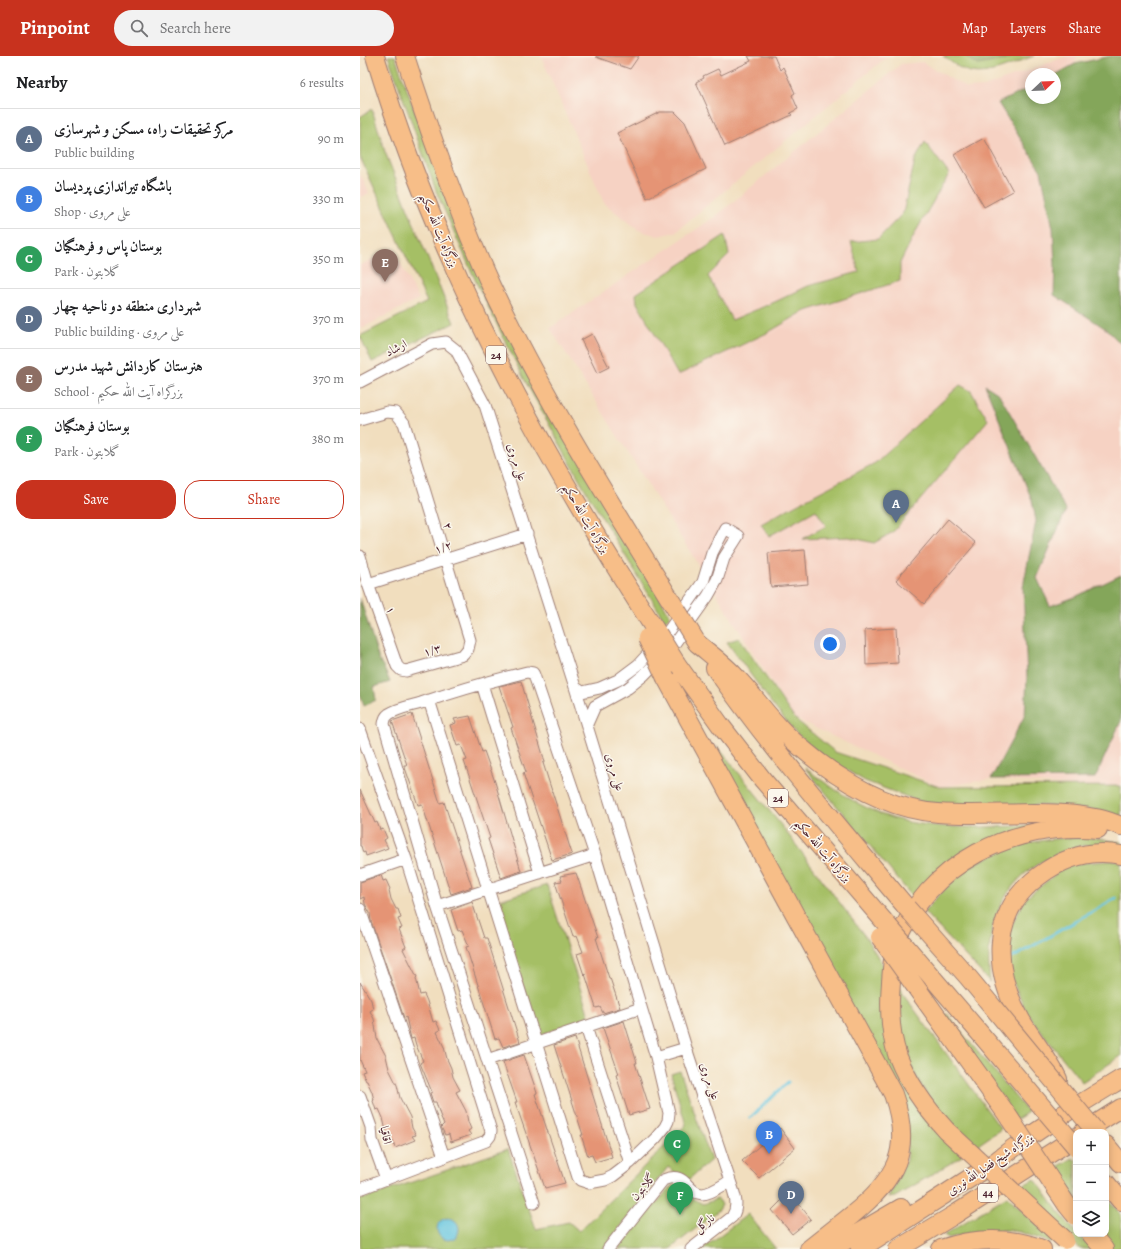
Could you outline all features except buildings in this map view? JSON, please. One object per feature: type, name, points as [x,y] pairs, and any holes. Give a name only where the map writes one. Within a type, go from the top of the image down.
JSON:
[{"type":"highway","name":"بزرگراه آیت الله حکیم","points":[[375,56],[404,143],[432,216],[470,302],[535,432],[618,572],[652,636],[676,663],[721,726],[884,932]]},
{"type":"highway","name":"24","points":[[405,56],[440,162],[462,219],[492,286],[538,377],[587,464],[697,643],[747,713],[788,765],[907,908],[968,977],[1067,1103],[1093,1129]]},
{"type":"highway","points":[[652,636],[666,678],[890,1088],[900,1112],[902,1140],[892,1172],[886,1183],[867,1202],[809,1249]]},
{"type":"highway","points":[[697,643],[736,676],[773,721],[799,747],[838,776],[856,787],[893,804],[912,810],[938,813],[1023,812],[1073,814],[1097,818],[1121,826]]},
{"type":"highway","points":[[1069,1245],[946,1130],[923,1102],[908,1080],[898,1056],[892,1033],[890,990],[893,966],[896,947],[906,924],[927,893],[944,876],[963,861],[991,846],[1024,834],[1065,827],[1086,827],[1121,832]]},
{"type":"highway","points":[[1121,855],[1095,853],[1078,856],[1059,864],[1029,883],[1018,895],[1005,921],[1000,957],[1004,980],[1012,1003],[1022,1021],[1049,1061],[1067,1103],[1089,1090],[1121,1065]]},
{"type":"highway","points":[[884,932],[978,1031],[1073,1143]]},
{"type":"highway","points":[[884,932],[1073,1212]]},
{"type":"highway","name":"بزرگراه شیخ فضل‌الله نوری","points":[[860,1249],[995,1162],[1067,1103],[1121,1079]]},
{"type":"highway","points":[[1088,1129],[1118,1110]]},
{"type":"highway","name":"بزرگراه شیخ فضل‌الله نوری","points":[[898,1249],[1073,1139]]},
{"type":"highway","points":[[831,1249],[989,1155],[1014,1147]]},
{"type":"highway","points":[[1109,1147],[1121,1156]]},
{"type":"highway","points":[[1109,1149],[1121,1163]]},
{"type":"highway","points":[[1109,1187],[1121,1201]]},
{"type":"highway","points":[[1094,1237],[1104,1249]]},
{"type":"highway","points":[[941,1249],[967,1242],[987,1240],[1005,1240],[1040,1248]]},
{"type":"street","name":"ارشاد","points":[[360,382],[432,344],[446,342]]},
{"type":"street","name":"علی مروی","points":[[446,342],[456,350],[485,405],[587,724],[686,1048],[730,1181],[736,1201],[736,1211],[732,1217]]},
{"type":"street","name":"۲","points":[[360,420],[387,412],[396,413],[404,423],[470,640],[468,649]]},
{"type":"street","points":[[575,687],[582,692],[600,688],[618,680],[638,665],[667,633],[703,582],[712,553],[724,528],[738,536],[724,558],[717,580],[708,596],[674,644],[644,675],[628,688],[595,706],[587,724]]},
{"type":"street","name":"۱/۲","points":[[368,584],[527,534]]},
{"type":"street","points":[[712,553],[724,558]]},
{"type":"street","name":"۱","points":[[360,556],[368,584],[398,666],[401,670]]},
{"type":"street","name":"۱/۳","points":[[401,670],[406,671],[463,655],[468,649]]},
{"type":"street","points":[[429,700],[580,1180],[589,1183],[605,1180],[630,1163],[656,1139],[665,1127],[668,1121],[668,1108],[656,1057],[595,855],[534,675],[527,672],[482,684],[429,700],[394,711],[388,714],[385,718],[384,724],[437,906],[534,1203]]},
{"type":"street","points":[[482,684],[540,873]]},
{"type":"street","points":[[360,729],[406,859],[491,1131],[490,1136],[486,1141],[360,1189]]},
{"type":"street","points":[[437,906],[595,855]]},
{"type":"street","points":[[360,875],[406,859]]},
{"type":"street","points":[[360,909],[444,1157]]},
{"type":"street","points":[[487,1060],[641,1008]]},
{"type":"street","points":[[586,1027],[630,1163]]},
{"type":"street","points":[[656,1057],[686,1048]]},
{"type":"street","name":"اقاقیا","points":[[360,1096],[371,1127],[372,1140],[386,1179]]},
{"type":"street","name":"گلابتون","points":[[608,1249],[663,1180],[674,1177],[678,1178],[701,1194],[709,1192],[730,1181]]},
{"type":"street","name":"نارگل","points":[[691,1249],[732,1217]]},
{"type":"shaded area","points":[[541,56],[888,56],[675,232],[658,236],[638,230],[604,203]]},
{"type":"shaded area","points":[[1067,56],[1077,56],[1049,186],[1121,320],[1121,790],[991,779],[940,787],[794,718],[550,328],[716,216],[901,64],[922,62],[967,88],[984,87],[1025,72],[1025,104],[1061,104],[1061,68],[1035,68]]},
{"type":"shaded area","points":[[360,173],[369,193],[360,198]]},
{"type":"shaded area","points":[[393,249],[419,299],[360,329],[360,265]]},
{"type":"green space","points":[[388,56],[395,56],[450,209],[670,616],[665,621],[586,491],[524,379],[477,284],[436,191]]},
{"type":"green space","points":[[943,56],[1034,56],[1001,69],[984,73],[975,73],[960,68]]},
{"type":"green space","points":[[965,56],[1015,56],[1005,60],[978,65]]},
{"type":"green space","points":[[1111,56],[1121,56],[1121,344],[1106,329],[1054,295],[1055,264],[1053,228],[1041,171],[998,103],[1025,90],[1025,104],[1061,104],[1061,72],[1075,64]]},
{"type":"green space","points":[[372,109],[385,152],[454,323],[372,362],[360,336],[427,302],[360,157],[360,117]]},
{"type":"green space","points":[[925,142],[949,174],[915,233],[900,263],[900,281],[803,312],[767,333],[678,375],[637,303],[636,294],[725,235],[729,255],[708,276],[732,320],[808,286],[859,272],[851,242],[878,239],[903,213],[915,160]]},
{"type":"green space","points":[[960,385],[971,391],[988,420],[893,532],[874,543],[849,537],[802,539],[826,526],[816,510],[769,536],[761,524],[875,463]]},
{"type":"green space","points":[[985,385],[999,394],[1066,510],[1037,578],[1050,606],[1075,597],[1121,575],[1121,721],[1095,778],[991,779],[1025,715],[1027,678],[1023,587],[1036,521],[1032,500]]},
{"type":"green space","points":[[360,598],[379,660],[390,682],[374,687],[376,700],[364,706],[360,694]]},
{"type":"green space","points":[[739,638],[794,718],[835,752],[940,787],[1121,786],[1121,816],[1106,811],[1038,805],[986,808],[921,802],[865,781],[821,755],[797,734],[775,708],[727,642]]},
{"type":"green space","points":[[717,746],[781,825],[867,939],[884,967],[882,986],[882,1016],[962,1156],[895,1197],[888,1198],[906,1160],[908,1128],[730,777]]},
{"type":"green space","points":[[805,768],[836,790],[858,803],[892,818],[949,827],[1048,825],[1032,828],[916,901]]},
{"type":"green space","points":[[1069,838],[1094,838],[1121,842],[1121,848],[1092,845],[1075,847],[1053,856],[1035,866],[1020,878],[1000,907],[994,924],[990,943],[990,982],[924,912],[959,875],[981,861],[1002,851],[1024,844]]},
{"type":"green space","points":[[1121,860],[1121,1056],[1082,1082],[1026,1011],[1013,982],[1006,953],[1012,924],[1026,898],[1068,864]]},
{"type":"green space","points":[[547,885],[590,1019],[538,1035],[496,901]]},
{"type":"green space","points":[[896,984],[1001,1129],[975,1147],[934,1107],[901,1051]]},
{"type":"green space","points":[[947,1014],[1028,1112],[1016,1120],[942,1017]]},
{"type":"green space","points":[[680,1071],[711,1160],[687,1181],[668,1167],[603,1249],[361,1249],[360,1200],[508,1149],[536,1229],[569,1222],[579,1231],[686,1125],[671,1074]]},
{"type":"green space","points":[[1073,1158],[1073,1204],[1048,1172]]},
{"type":"green space","points":[[1035,1179],[1073,1229],[1073,1237],[1081,1237],[1093,1249],[1080,1249],[1015,1189]]},
{"type":"green space","points":[[678,1185],[691,1198],[703,1204],[717,1199],[722,1205],[719,1210],[670,1249],[618,1249],[666,1192],[672,1186]]},
{"type":"green space","points":[[1007,1196],[1054,1240],[1052,1243],[1020,1232],[1007,1230],[975,1232],[949,1238],[944,1235]]},
{"type":"green space","points":[[1109,1200],[1121,1214],[1121,1249],[1113,1249],[1101,1237],[1109,1237]]},
{"type":"green space","points":[[748,1214],[776,1249],[702,1249]]},
{"type":"water","points":[[448,1218],[456,1221],[459,1229],[456,1237],[448,1240],[440,1237],[437,1229],[440,1221]]},
{"type":"waterway","points":[[1012,958],[1116,898]]},
{"type":"waterway","points":[[750,1118],[788,1082]]},
{"type":"place","name":"هنرستان کاردانش شهید مدرس","points":[[385,282]]},
{"type":"place","name":"مرکز تحقیقات راه، مسکن و شهرسازی","points":[[896,523]]},
{"type":"place","name":"باشگاه تیراندازی پردیسان","points":[[769,1154]]},
{"type":"place","name":"بوستان پاس و فرهنگیان","points":[[677,1163]]},
{"type":"place","name":"شهرداری منطقه دو ناحیه چهار","points":[[791,1214]]},
{"type":"place","name":"بوستان فرهنگیان","points":[[680,1215]]}]
